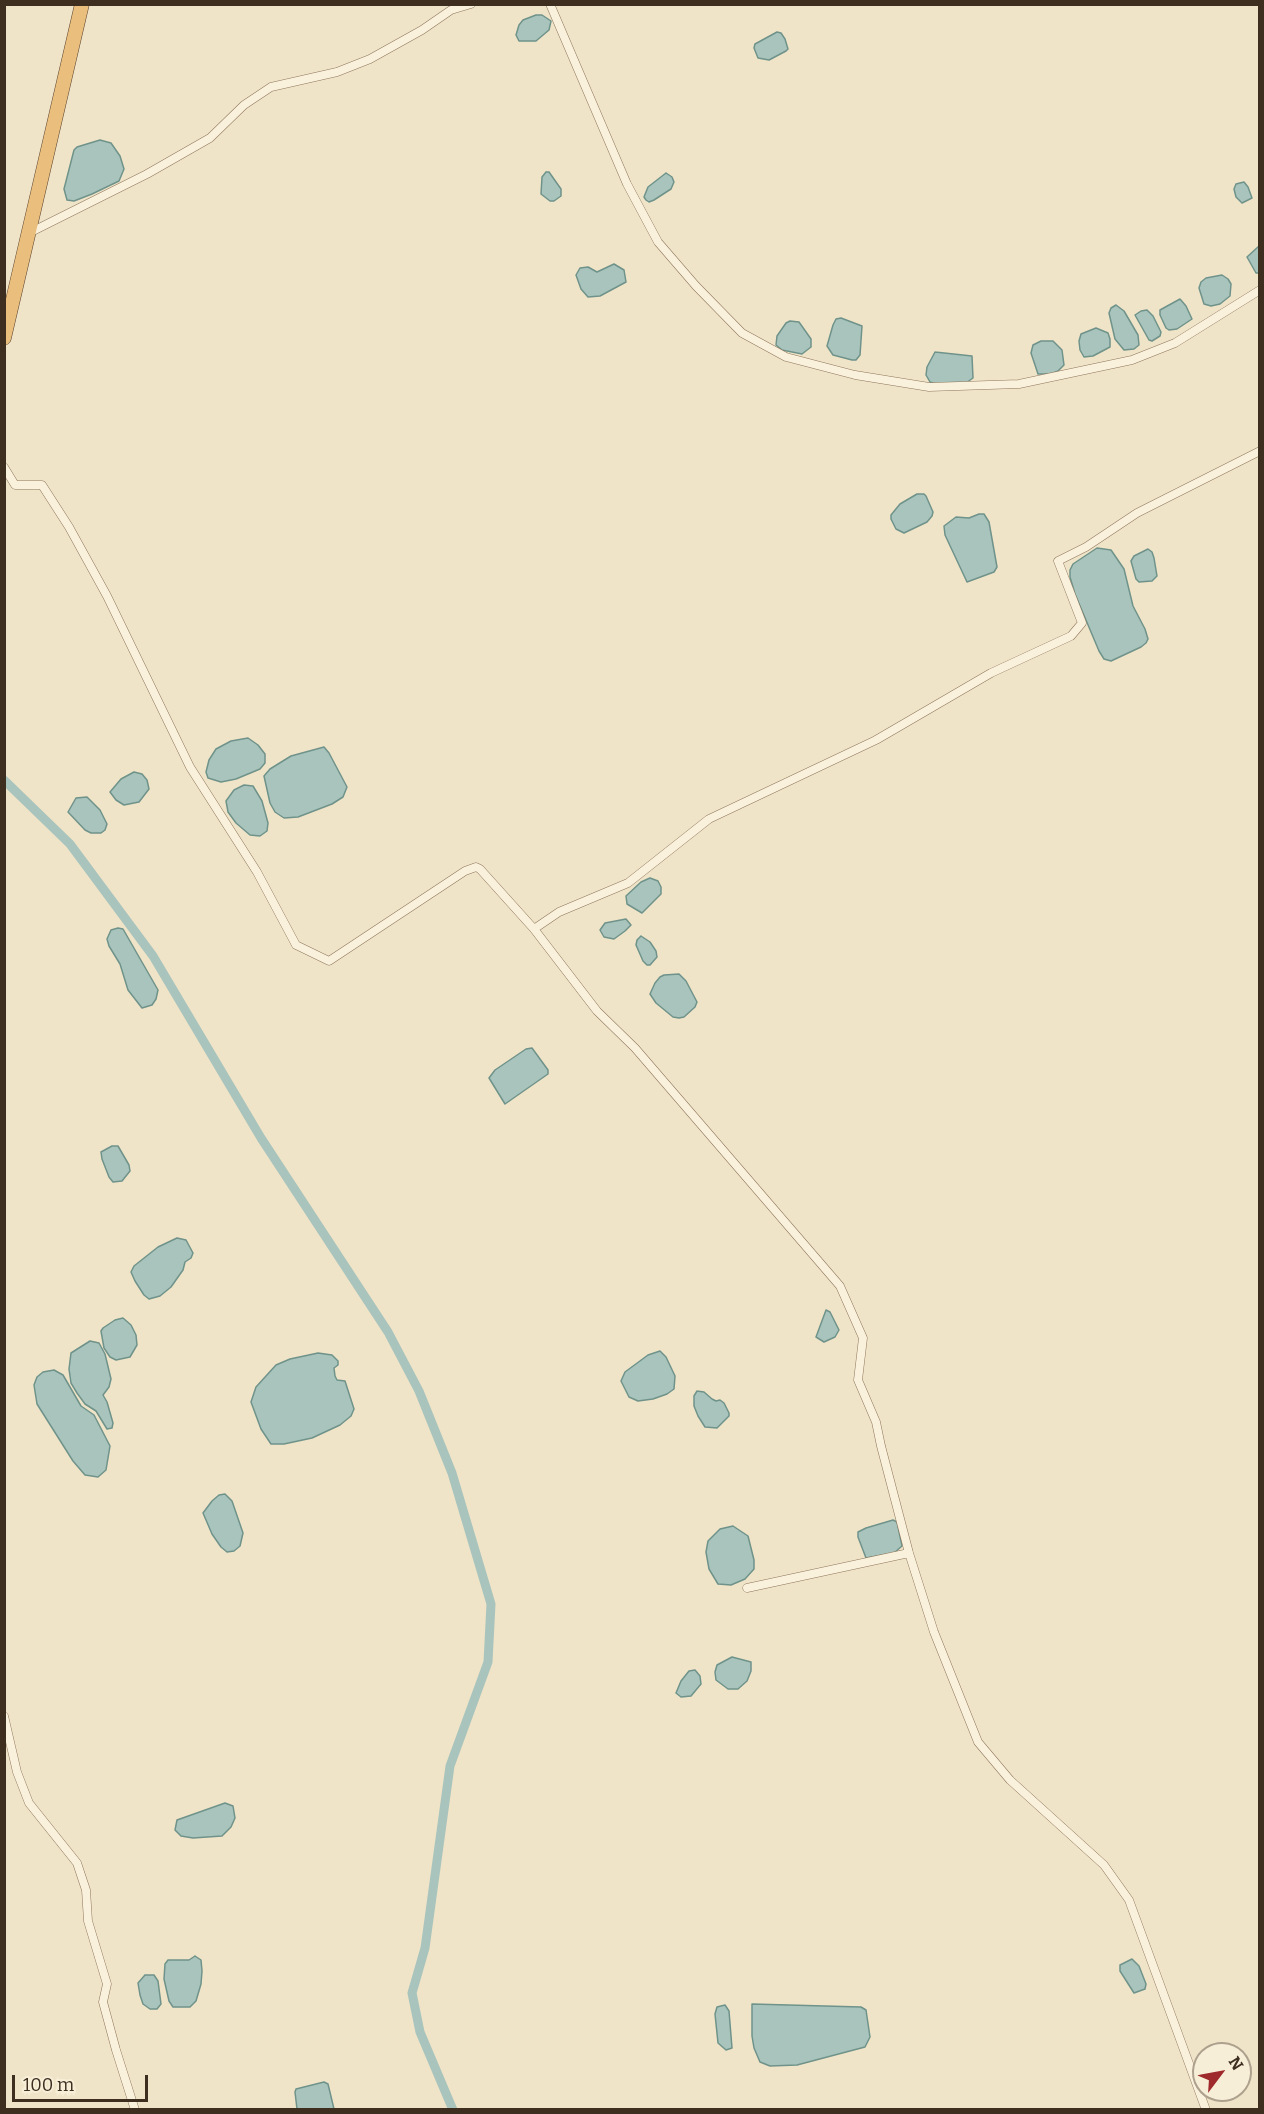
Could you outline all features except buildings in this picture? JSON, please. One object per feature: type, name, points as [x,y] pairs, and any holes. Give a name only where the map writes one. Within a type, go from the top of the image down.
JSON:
[{"type":"highway","points":[[4,338],[82,4]]},
{"type":"street","points":[[29,233],[147,174],[210,138],[244,105],[271,87],[337,72],[370,59],[422,30],[451,10],[471,4]]},
{"type":"street","points":[[550,4],[627,184],[658,242],[696,286],[742,333],[786,357],[855,375],[929,387],[1019,384],[1110,366],[1143,356],[1175,343],[1260,290]]},
{"type":"street","points":[[534,929],[559,912],[628,883],[709,819],[876,740],[991,673],[1071,636],[1082,623],[1058,561],[1086,547],[1137,513],[1260,451]]},
{"type":"street","points":[[4,467],[15,485],[42,485],[69,527],[107,596],[190,767],[257,872],[296,945],[329,961],[465,871],[476,867],[534,929],[597,1011],[636,1048],[840,1286],[863,1338],[858,1380],[876,1422],[909,1553],[934,1632],[978,1742],[1010,1780],[1104,1865],[1129,1900],[1206,2109]]},
{"type":"street","points":[[747,1588],[909,1553]]},
{"type":"street","points":[[4,1716],[17,1772],[29,1803],[77,1863],[86,1890],[88,1921],[107,1984],[103,2002],[135,2109]]},
{"type":"water","points":[[542,15],[551,21],[549,30],[536,41],[519,41],[516,35],[519,25],[523,20]]},
{"type":"water","points":[[777,32],[781,33],[785,39],[788,49],[769,60],[758,58],[754,48],[755,44]]},
{"type":"water","points":[[100,140],[111,143],[120,156],[124,169],[119,181],[74,201],[67,200],[64,189],[74,150]]},
{"type":"water","points":[[549,172],[561,189],[561,196],[554,201],[550,201],[541,194],[542,177]]},
{"type":"water","points":[[666,173],[672,177],[674,182],[671,189],[649,202],[644,197],[648,187]]},
{"type":"water","points":[[1244,182],[1252,198],[1242,203],[1236,197],[1234,189],[1236,184]]},
{"type":"water","points":[[1259,246],[1259,273],[1256,273],[1247,257]]},
{"type":"water","points":[[614,264],[624,270],[626,282],[600,296],[588,297],[581,289],[576,275],[580,268],[588,267],[597,272]]},
{"type":"water","points":[[1222,275],[1231,284],[1230,296],[1220,304],[1211,306],[1204,304],[1199,288],[1201,282],[1206,278]]},
{"type":"water","points":[[1180,299],[1192,319],[1177,329],[1169,330],[1160,315],[1160,310]]},
{"type":"water","points":[[1116,305],[1124,311],[1138,335],[1139,345],[1134,349],[1124,350],[1115,339],[1109,313]]},
{"type":"water","points":[[1147,310],[1153,316],[1161,332],[1160,336],[1152,341],[1149,340],[1135,315]]},
{"type":"water","points":[[841,318],[862,326],[860,355],[856,360],[833,355],[827,346],[836,319]]},
{"type":"water","points":[[790,321],[799,322],[811,339],[811,347],[802,354],[782,350],[776,345],[777,336]]},
{"type":"water","points":[[1096,328],[1108,333],[1110,347],[1093,356],[1084,357],[1080,350],[1081,334]]},
{"type":"water","points":[[1041,341],[1053,341],[1062,350],[1064,365],[1051,374],[1038,374],[1031,353],[1033,345]]},
{"type":"water","points":[[935,352],[972,356],[973,378],[966,383],[936,384],[930,382],[926,375],[927,367]]},
{"type":"water","points":[[917,494],[926,496],[933,512],[932,516],[927,522],[904,533],[896,529],[891,515],[900,504]]},
{"type":"water","points":[[984,514],[989,522],[997,567],[994,572],[967,582],[945,535],[944,526],[956,517],[969,518]]},
{"type":"water","points":[[1097,548],[1111,550],[1124,569],[1133,606],[1148,639],[1141,647],[1111,661],[1104,659],[1099,651],[1070,577],[1073,564]]},
{"type":"water","points":[[1148,549],[1154,558],[1157,576],[1152,581],[1139,582],[1131,561],[1134,556]]},
{"type":"water","points":[[248,738],[265,754],[265,763],[260,769],[236,779],[221,782],[208,778],[206,772],[209,760],[216,749],[231,741]]},
{"type":"water","points":[[324,747],[347,787],[343,797],[332,804],[298,817],[284,818],[275,812],[270,803],[264,776],[270,769],[291,756]]},
{"type":"water","points":[[134,772],[142,774],[147,780],[149,789],[139,802],[124,805],[110,792],[121,779]]},
{"type":"water","points":[[244,785],[253,786],[262,801],[268,823],[267,831],[260,836],[250,835],[236,823],[228,812],[226,801],[234,790]]},
{"type":"water","points":[[87,797],[100,810],[107,824],[101,833],[91,833],[85,830],[68,812],[76,798]]},
{"type":"water","points":[[650,878],[658,881],[661,894],[642,913],[627,904],[626,896],[641,882]]},
{"type":"water","points":[[626,919],[631,925],[625,931],[614,939],[604,937],[600,930],[605,923]]},
{"type":"water","points":[[123,929],[158,990],[152,1005],[142,1008],[128,990],[120,964],[107,939],[111,930]]},
{"type":"water","points":[[641,936],[650,942],[656,951],[657,957],[650,965],[643,961],[636,945]]},
{"type":"water","points":[[679,974],[686,981],[697,1002],[684,1017],[679,1018],[673,1017],[656,1003],[650,994],[660,977]]},
{"type":"water","points":[[532,1048],[548,1070],[548,1074],[505,1104],[489,1078],[495,1070],[526,1049]]},
{"type":"water","points":[[112,1146],[118,1146],[129,1165],[130,1171],[122,1181],[113,1182],[102,1159],[101,1152]]},
{"type":"water","points":[[177,1238],[186,1240],[193,1253],[191,1258],[185,1262],[183,1270],[171,1287],[160,1296],[149,1299],[144,1295],[131,1272],[134,1266],[158,1247]]},
{"type":"water","points":[[826,1310],[830,1312],[839,1330],[835,1337],[824,1342],[816,1337]]},
{"type":"water","points":[[123,1318],[131,1325],[136,1335],[137,1345],[130,1357],[116,1360],[110,1357],[104,1348],[101,1331],[115,1320]]},
{"type":"water","points":[[90,1341],[99,1343],[105,1354],[111,1379],[103,1395],[113,1423],[112,1428],[107,1429],[96,1411],[85,1404],[71,1383],[69,1369],[71,1353]]},
{"type":"water","points":[[660,1351],[666,1357],[675,1376],[674,1389],[653,1399],[638,1401],[629,1397],[621,1381],[625,1372],[648,1355]]},
{"type":"water","points":[[318,1353],[332,1355],[338,1361],[338,1365],[334,1368],[335,1376],[337,1380],[345,1381],[354,1409],[351,1416],[340,1425],[312,1438],[284,1444],[271,1444],[261,1429],[251,1402],[256,1387],[276,1365],[290,1359]]},
{"type":"water","points":[[54,1370],[63,1375],[81,1406],[94,1415],[110,1446],[106,1470],[98,1477],[85,1475],[73,1461],[37,1404],[34,1385],[37,1377],[43,1372]]},
{"type":"water","points":[[697,1391],[704,1392],[712,1399],[724,1403],[729,1416],[717,1428],[705,1427],[698,1416],[694,1406],[694,1396]]},
{"type":"water","points":[[225,1494],[232,1501],[243,1533],[240,1546],[234,1551],[227,1552],[212,1534],[203,1513],[212,1501],[219,1495]]},
{"type":"water","points":[[893,1520],[897,1522],[902,1546],[894,1553],[866,1558],[858,1532]]},
{"type":"water","points":[[733,1526],[748,1536],[754,1569],[745,1579],[731,1585],[718,1584],[709,1569],[706,1552],[708,1541],[720,1529]]},
{"type":"water","points":[[732,1657],[751,1662],[751,1671],[747,1681],[738,1689],[728,1689],[716,1680],[717,1665]]},
{"type":"water","points":[[695,1670],[700,1676],[701,1684],[691,1696],[681,1697],[676,1693],[681,1681],[689,1671]]},
{"type":"water","points":[[225,1803],[233,1806],[235,1818],[231,1827],[222,1836],[193,1838],[181,1836],[175,1830],[177,1820]]},
{"type":"water","points":[[195,1956],[201,1960],[202,1971],[196,2001],[190,2007],[173,2007],[169,2001],[164,1979],[165,1964],[168,1960],[189,1960]]},
{"type":"water","points":[[1132,1959],[1139,1966],[1146,1984],[1145,1989],[1134,1993],[1120,1971],[1120,1965]]},
{"type":"water","points":[[145,1975],[154,1975],[158,1981],[161,2004],[157,2009],[150,2009],[143,2004],[138,1983]]},
{"type":"water","points":[[752,2004],[861,2007],[866,2010],[870,2037],[865,2047],[797,2065],[770,2066],[760,2062],[754,2048]]},
{"type":"water","points":[[725,2005],[729,2011],[732,2048],[726,2050],[718,2043],[715,2014],[717,2007]]},
{"type":"water","points":[[324,2082],[328,2084],[334,2109],[297,2109],[296,2089]]},
{"type":"waterway","points":[[4,780],[70,844],[153,956],[261,1138],[388,1332],[419,1391],[452,1473],[491,1604],[488,1662],[450,1766],[425,1948],[412,1993],[420,2032],[453,2110]]}]
